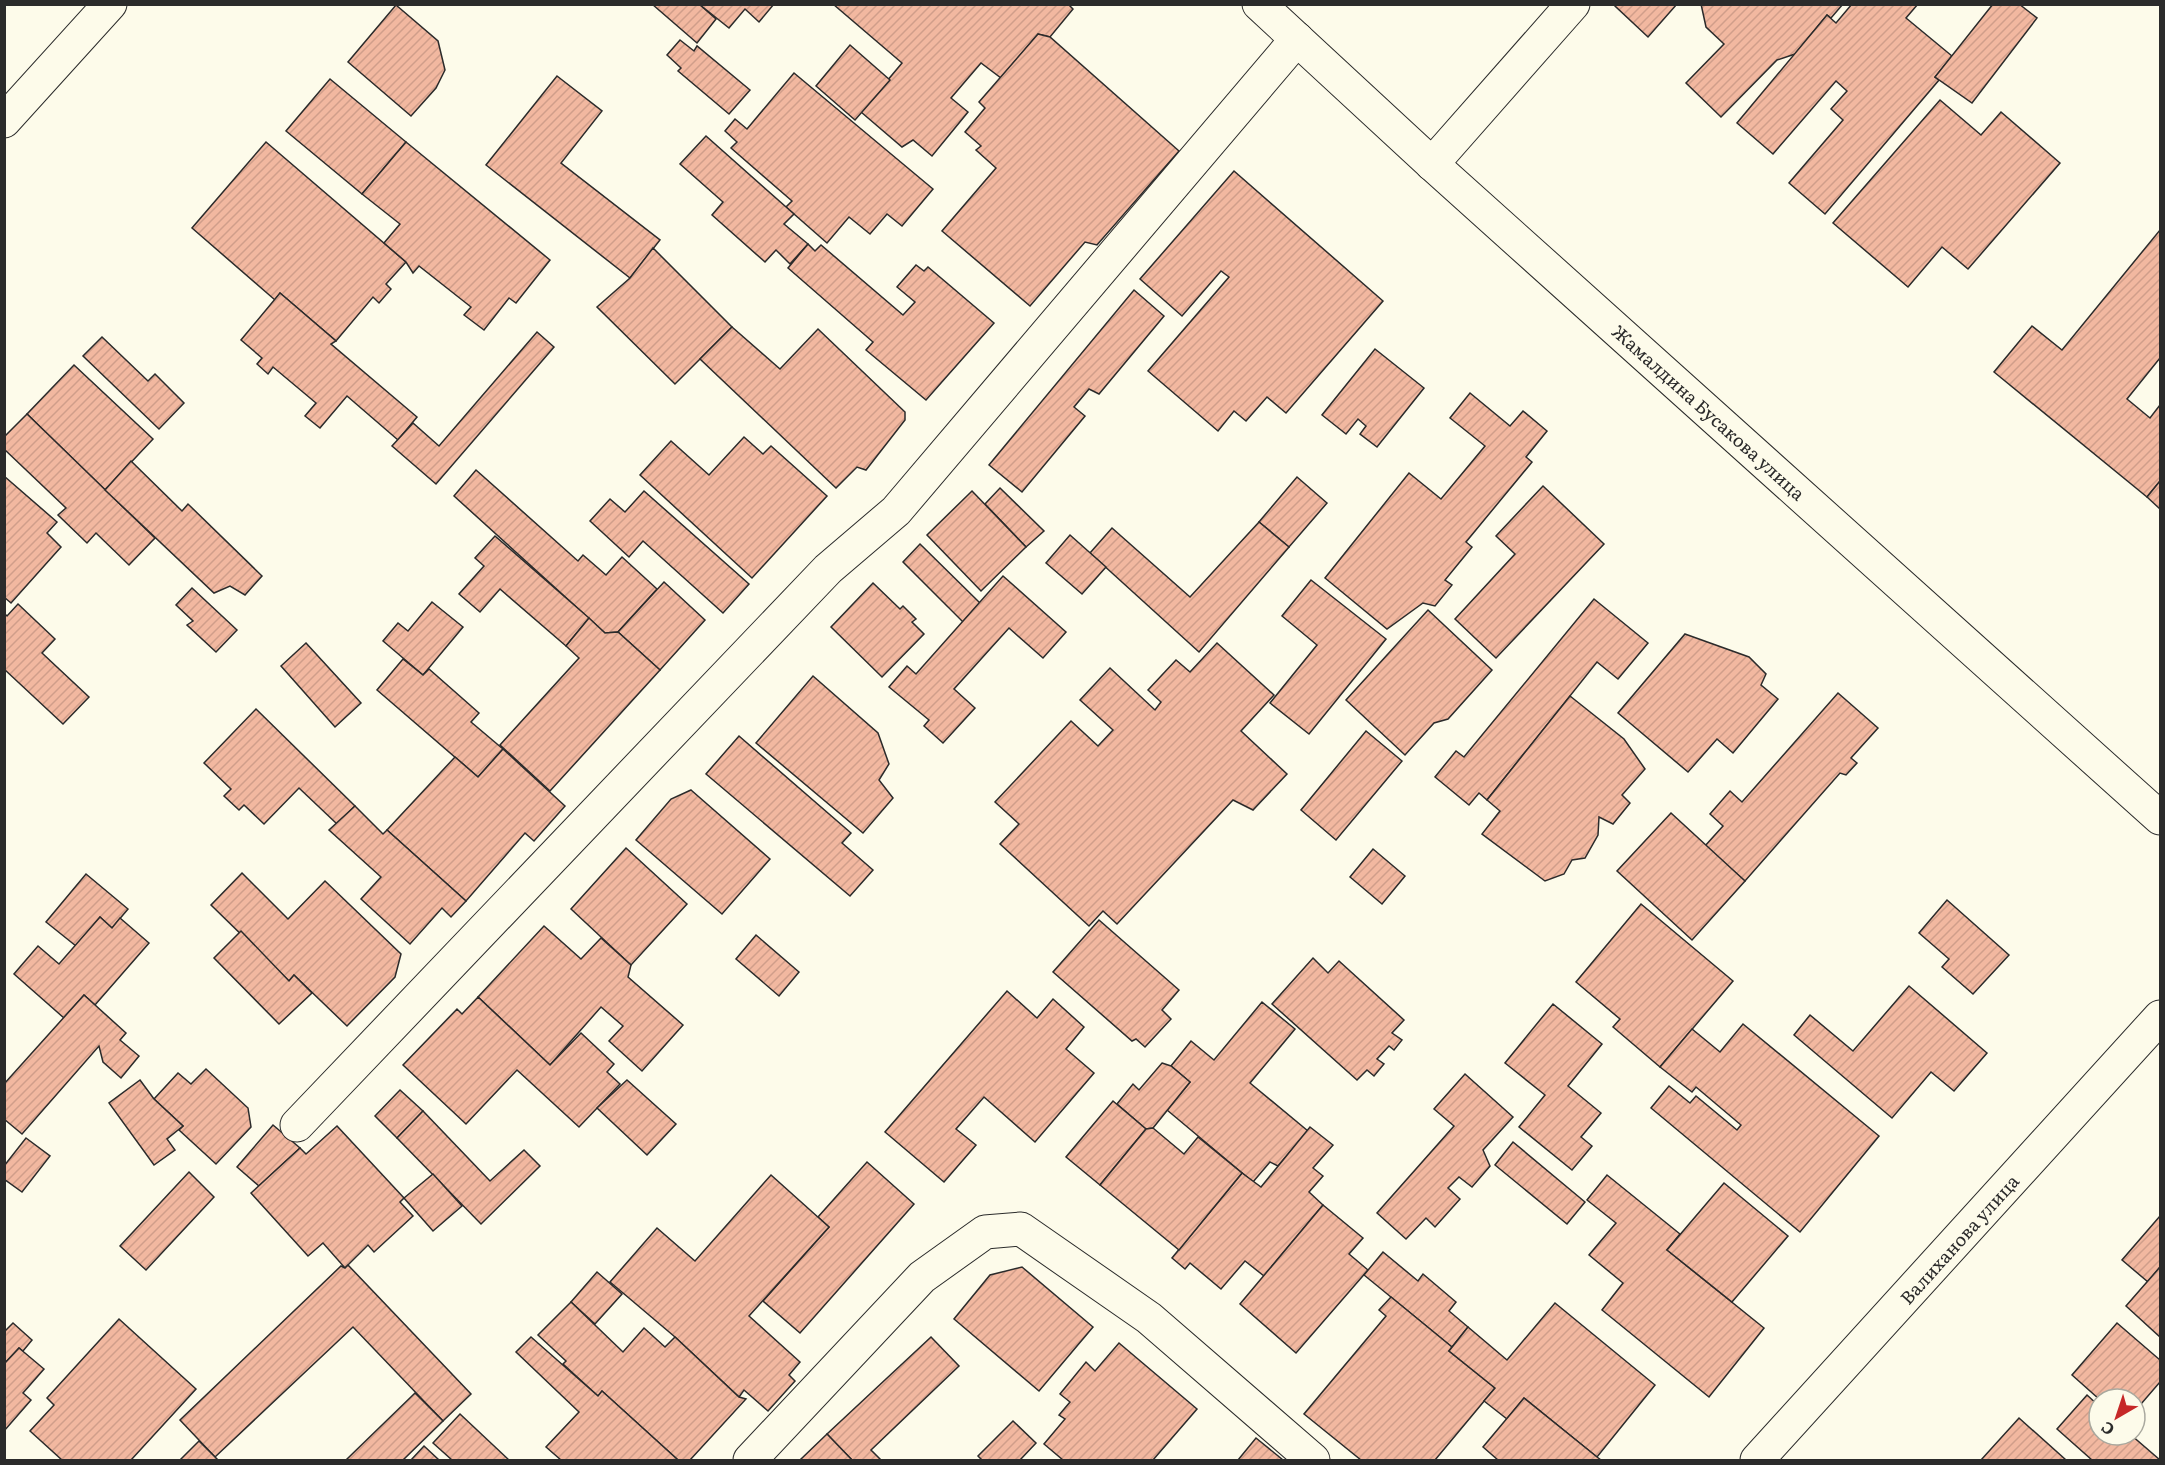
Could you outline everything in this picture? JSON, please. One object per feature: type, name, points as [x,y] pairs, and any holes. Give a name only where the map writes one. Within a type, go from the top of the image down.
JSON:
[{"type":"street","points":[[4,121],[110,4]]},
{"type":"street","name":"Жамалдина Бусакова улица","points":[[1259,4],[1432,164],[2160,818]]},
{"type":"street","points":[[1432,164],[1573,4]]},
{"type":"street","points":[[297,1125],[828,569],[896,511],[1297,39]]},
{"type":"street","name":"Валиханова улица","points":[[1757,1461],[2160,1017]]},
{"type":"street","points":[[750,1461],[922,1277],[985,1232],[1021,1229],[1149,1318],[1313,1461]]},
{"type":"building","points":[[652,4],[699,4],[716,19],[697,43]]},
{"type":"building","points":[[699,4],[774,4],[759,22],[745,9],[729,28]]},
{"type":"building","points":[[833,4],[1068,4],[1073,9],[1050,37],[1038,34],[1001,78],[981,63],[951,98],[968,112],[932,156],[913,140],[902,147],[861,112],[902,63]]},
{"type":"building","points":[[1616,4],[1677,4],[1648,37],[1615,6]]},
{"type":"building","points":[[1701,4],[1843,4],[1831,18],[1827,15],[1795,54],[1777,60],[1721,117],[1686,83],[1724,44],[1706,27]]},
{"type":"building","points":[[1852,4],[1918,4],[1906,18],[1952,56],[1935,77],[1939,80],[1825,214],[1789,183],[1843,120],[1831,109],[1847,91],[1836,81],[1773,154],[1737,123],[1827,15],[1836,23]]},
{"type":"building","points":[[1993,4],[2019,4],[2037,18],[1972,103],[1935,77]]},
{"type":"building","points":[[396,5],[438,41],[445,70],[436,88],[411,116],[348,62]]},
{"type":"building","points":[[1038,34],[1050,37],[1179,151],[1097,245],[1085,242],[1030,306],[942,231],[996,168],[976,150],[981,146],[965,132],[985,108],[979,102]]},
{"type":"building","points":[[680,40],[694,51],[697,46],[750,90],[729,114],[678,71],[681,68],[667,55]]},
{"type":"building","points":[[850,45],[890,80],[855,120],[816,86]]},
{"type":"building","points":[[794,73],[933,189],[902,226],[887,214],[870,234],[849,217],[827,243],[786,207],[792,201],[731,148],[737,142],[725,131],[735,119],[747,129]]},
{"type":"building","points":[[557,76],[602,111],[561,163],[660,240],[630,278],[486,165]]},
{"type":"building","points":[[330,79],[406,142],[362,194],[286,131]]},
{"type":"building","points":[[1940,100],[1981,135],[2001,112],[2060,163],[1968,269],[1942,247],[1908,287],[1833,223]]},
{"type":"building","points":[[706,136],[794,214],[784,224],[808,244],[790,264],[776,250],[765,262],[712,215],[723,202],[680,164]]},
{"type":"building","points":[[266,142],[406,262],[386,284],[391,289],[379,303],[373,297],[336,341],[280,293],[275,300],[192,228]]},
{"type":"building","points":[[406,142],[550,260],[516,303],[509,298],[484,330],[464,315],[471,307],[419,266],[413,273],[406,262],[384,243],[400,224],[362,194]]},
{"type":"building","points":[[1234,171],[1383,301],[1286,413],[1267,397],[1246,421],[1234,411],[1218,431],[1148,371],[1229,277],[1221,271],[1182,316],[1140,279]]},
{"type":"building","points":[[2160,230],[2160,358],[2127,399],[2150,418],[2160,405],[2160,481],[2147,497],[1994,372],[2032,326],[2062,350]]},
{"type":"building","points":[[808,244],[815,251],[821,245],[903,315],[915,302],[897,287],[916,265],[924,271],[928,267],[994,323],[926,400],[866,350],[873,342],[788,268]]},
{"type":"building","points":[[653,248],[732,327],[675,384],[597,307],[630,278]]},
{"type":"building","points":[[1134,290],[1164,316],[1099,394],[1089,389],[1074,407],[1085,416],[1022,492],[989,465]]},
{"type":"building","points":[[280,293],[336,341],[331,344],[417,417],[398,440],[347,396],[320,428],[305,416],[316,403],[273,367],[268,374],[257,364],[262,358],[241,340]]},
{"type":"building","points":[[732,327],[780,369],[818,329],[905,412],[905,420],[866,470],[857,467],[836,488],[700,359]]},
{"type":"building","points":[[537,332],[554,347],[436,484],[392,446],[413,423],[439,446]]},
{"type":"building","points":[[102,337],[148,381],[155,374],[184,403],[159,429],[83,356]]},
{"type":"building","points":[[1375,349],[1424,388],[1377,447],[1360,434],[1366,426],[1358,419],[1346,434],[1322,415]]},
{"type":"building","points":[[74,365],[153,439],[105,490],[27,414]]},
{"type":"building","points":[[1470,393],[1510,426],[1523,411],[1547,431],[1526,457],[1532,462],[1466,542],[1472,547],[1445,580],[1452,585],[1435,606],[1423,603],[1387,629],[1325,578],[1409,473],[1441,499],[1485,446],[1450,418]]},
{"type":"building","points":[[27,414],[155,538],[129,565],[96,533],[87,543],[58,515],[66,508],[4,449],[4,437]]},
{"type":"building","points":[[744,437],[763,454],[771,446],[827,496],[752,578],[640,475],[671,441],[709,475]]},
{"type":"building","points":[[131,461],[182,511],[188,504],[262,576],[245,595],[230,586],[214,593],[105,490]]},
{"type":"building","points":[[476,470],[578,561],[583,555],[606,575],[622,557],[657,589],[618,632],[605,633],[454,496]]},
{"type":"building","points":[[4,476],[57,522],[47,533],[61,547],[11,603],[4,597]]},
{"type":"building","points":[[1297,477],[1327,503],[1289,547],[1259,522]]},
{"type":"building","points":[[2160,481],[2160,509],[2147,497]]},
{"type":"building","points":[[1543,486],[1604,544],[1496,658],[1455,619],[1515,554],[1496,536]]},
{"type":"building","points":[[1000,488],[1044,531],[1026,547],[985,504]]},
{"type":"building","points":[[644,491],[749,584],[723,613],[643,541],[629,557],[590,521],[610,499],[625,512]]},
{"type":"building","points":[[972,491],[1026,547],[981,591],[927,535]]},
{"type":"building","points":[[1259,522],[1289,547],[1199,652],[1090,553],[1112,528],[1190,597]]},
{"type":"building","points":[[1070,535],[1106,567],[1082,594],[1046,563]]},
{"type":"building","points":[[495,536],[589,618],[566,646],[500,589],[480,612],[459,594],[484,566],[475,558]]},
{"type":"building","points":[[920,544],[980,603],[963,622],[903,562]]},
{"type":"building","points":[[1003,576],[1066,632],[1043,658],[1009,628],[954,689],[975,708],[943,743],[924,726],[929,720],[889,687],[907,666],[916,674]]},
{"type":"building","points":[[1311,580],[1386,639],[1309,734],[1270,703],[1317,645],[1282,616]]},
{"type":"building","points":[[664,582],[705,620],[660,670],[618,632]]},
{"type":"building","points":[[873,583],[900,609],[903,606],[916,619],[912,622],[924,634],[882,677],[831,627]]},
{"type":"building","points":[[192,588],[237,630],[216,652],[187,625],[193,621],[176,605]]},
{"type":"building","points":[[1594,599],[1648,643],[1618,679],[1597,662],[1487,800],[1479,793],[1469,805],[1435,777],[1456,751],[1464,757]]},
{"type":"building","points":[[432,602],[463,627],[423,675],[383,641],[398,623],[408,631]]},
{"type":"building","points":[[18,604],[55,639],[42,653],[89,697],[63,724],[4,669],[4,613],[7,616]]},
{"type":"building","points":[[1428,610],[1492,670],[1448,719],[1434,723],[1405,755],[1346,700]]},
{"type":"building","points":[[589,618],[605,633],[618,632],[660,670],[550,791],[500,745],[579,658],[566,646]]},
{"type":"building","points":[[1685,634],[1749,657],[1766,674],[1761,685],[1778,699],[1733,753],[1717,739],[1688,772],[1618,713]]},
{"type":"building","points":[[306,643],[361,703],[335,727],[281,666]]},
{"type":"building","points":[[1217,643],[1274,695],[1241,731],[1287,774],[1253,810],[1233,800],[1117,924],[1103,911],[1089,926],[1000,844],[1019,824],[995,802],[1071,721],[1098,746],[1113,730],[1080,700],[1110,668],[1155,710],[1161,702],[1148,690],[1176,660],[1190,672]]},
{"type":"building","points":[[403,659],[423,675],[429,669],[479,713],[471,722],[503,749],[478,777],[377,690]]},
{"type":"building","points":[[813,676],[878,733],[889,764],[879,780],[893,798],[863,833],[756,743]]},
{"type":"building","points":[[1838,693],[1878,728],[1851,758],[1857,763],[1846,775],[1840,773],[1745,881],[1705,846],[1723,826],[1710,814],[1730,791],[1742,802]]},
{"type":"building","points":[[1570,696],[1624,739],[1645,769],[1622,795],[1630,803],[1613,824],[1599,817],[1598,835],[1585,858],[1572,860],[1564,874],[1545,881],[1482,834],[1500,811],[1487,800]]},
{"type":"building","points":[[256,709],[355,806],[337,824],[299,788],[264,824],[244,805],[239,810],[224,796],[231,789],[204,763]]},
{"type":"building","points":[[1366,731],[1402,761],[1336,840],[1301,810]]},
{"type":"building","points":[[739,736],[851,833],[842,843],[873,870],[850,896],[706,774]]},
{"type":"building","points":[[503,749],[565,806],[534,841],[525,833],[466,901],[387,830],[455,757],[478,777]]},
{"type":"building","points":[[691,790],[770,859],[722,914],[636,840],[671,799]]},
{"type":"building","points":[[355,806],[383,834],[387,830],[466,901],[451,917],[442,908],[410,944],[361,899],[381,877],[329,830]]},
{"type":"building","points":[[1671,813],[1745,881],[1692,940],[1617,871]]},
{"type":"building","points":[[626,848],[687,904],[631,965],[571,909]]},
{"type":"building","points":[[1373,849],[1405,876],[1382,904],[1350,877]]},
{"type":"building","points":[[242,873],[288,919],[325,881],[401,954],[395,977],[347,1026],[294,975],[289,981],[211,905]]},
{"type":"building","points":[[86,874],[128,909],[112,928],[100,917],[76,946],[46,922]]},
{"type":"building","points":[[1947,900],[2009,955],[1973,994],[1942,967],[1949,959],[1919,933]]},
{"type":"building","points":[[1641,904],[1733,981],[1660,1067],[1613,1027],[1620,1019],[1576,982]]},
{"type":"building","points":[[100,917],[112,928],[120,918],[149,943],[95,1005],[84,995],[64,1018],[14,974],[38,946],[59,964]]},
{"type":"building","points":[[1099,920],[1179,990],[1162,1010],[1171,1019],[1145,1047],[1136,1039],[1132,1041],[1053,972]]},
{"type":"building","points":[[544,926],[581,959],[601,938],[631,965],[628,977],[683,1025],[642,1071],[609,1041],[623,1026],[601,1007],[550,1065],[478,997]]},
{"type":"building","points":[[241,931],[289,981],[294,975],[312,993],[279,1024],[214,958]]},
{"type":"building","points":[[756,935],[799,972],[779,996],[736,959]]},
{"type":"building","points":[[1313,958],[1328,973],[1339,961],[1404,1020],[1392,1033],[1402,1040],[1394,1050],[1389,1046],[1377,1059],[1384,1064],[1374,1076],[1367,1070],[1357,1080],[1272,1004]]},
{"type":"building","points":[[1909,986],[1987,1053],[1954,1091],[1931,1072],[1892,1118],[1794,1035],[1810,1015],[1853,1051]]},
{"type":"building","points":[[1007,991],[1037,1018],[1053,999],[1084,1027],[1066,1049],[1094,1073],[1035,1142],[984,1097],[956,1129],[976,1145],[944,1182],[885,1132]]},
{"type":"building","points":[[84,995],[126,1033],[120,1040],[139,1056],[121,1078],[103,1062],[99,1046],[22,1134],[4,1119],[4,1084]]},
{"type":"building","points":[[478,997],[550,1065],[581,1033],[614,1064],[607,1072],[620,1084],[579,1127],[517,1070],[466,1124],[403,1065],[457,1009],[462,1014]]},
{"type":"building","points":[[1262,1002],[1295,1029],[1250,1083],[1308,1131],[1278,1166],[1270,1162],[1253,1182],[1167,1110],[1190,1082],[1171,1066],[1191,1041],[1214,1060]]},
{"type":"building","points":[[1553,1004],[1602,1044],[1568,1086],[1601,1113],[1581,1137],[1592,1146],[1572,1170],[1519,1127],[1545,1095],[1505,1063]]},
{"type":"building","points":[[1743,1024],[1879,1136],[1800,1232],[1651,1108],[1669,1086],[1690,1103],[1696,1096],[1737,1130],[1741,1125],[1696,1087],[1692,1092],[1660,1067],[1692,1029],[1720,1052]]},
{"type":"building","points":[[1162,1063],[1171,1066],[1190,1082],[1153,1128],[1146,1129],[1117,1104],[1133,1084],[1139,1090]]},
{"type":"building","points":[[206,1069],[248,1108],[251,1127],[216,1164],[179,1130],[183,1126],[154,1099],[178,1073],[191,1084]]},
{"type":"building","points":[[1465,1074],[1513,1117],[1483,1150],[1490,1166],[1472,1187],[1459,1177],[1448,1188],[1460,1199],[1435,1227],[1426,1218],[1406,1239],[1377,1213],[1454,1126],[1434,1109]]},
{"type":"building","points":[[140,1080],[154,1099],[183,1126],[167,1139],[175,1150],[154,1165],[109,1103]]},
{"type":"building","points":[[627,1080],[676,1124],[647,1155],[597,1108]]},
{"type":"building","points":[[400,1090],[423,1111],[397,1138],[375,1116]]},
{"type":"building","points":[[1113,1101],[1146,1129],[1100,1185],[1066,1157]]},
{"type":"building","points":[[423,1111],[490,1181],[524,1150],[540,1166],[481,1224],[397,1138]]},
{"type":"building","points":[[273,1125],[300,1148],[259,1186],[237,1167]]},
{"type":"building","points":[[337,1126],[404,1198],[400,1202],[413,1216],[374,1252],[368,1245],[345,1268],[323,1243],[308,1256],[251,1193],[300,1148],[306,1154]]},
{"type":"building","points":[[1310,1127],[1333,1145],[1313,1168],[1323,1176],[1309,1192],[1323,1205],[1264,1276],[1245,1261],[1221,1289],[1190,1263],[1185,1269],[1172,1258],[1242,1173],[1261,1187]]},
{"type":"building","points":[[1153,1128],[1184,1154],[1198,1137],[1242,1173],[1179,1250],[1100,1185],[1146,1129]]},
{"type":"building","points":[[26,1138],[50,1156],[22,1192],[4,1179],[4,1166]]},
{"type":"building","points":[[1513,1142],[1585,1202],[1567,1224],[1495,1165]]},
{"type":"building","points":[[867,1162],[914,1204],[800,1333],[763,1301],[829,1227],[818,1217]]},
{"type":"building","points":[[189,1172],[214,1197],[146,1270],[120,1246]]},
{"type":"building","points":[[433,1174],[462,1206],[433,1231],[404,1198]]},
{"type":"building","points":[[771,1175],[829,1227],[749,1316],[800,1362],[789,1375],[795,1381],[768,1411],[744,1390],[739,1397],[675,1337],[610,1282],[657,1228],[695,1261]]},
{"type":"building","points":[[1607,1175],[1680,1234],[1667,1250],[1764,1328],[1709,1397],[1602,1310],[1623,1283],[1589,1255],[1616,1223],[1587,1200]]},
{"type":"building","points":[[1724,1183],[1788,1236],[1732,1302],[1667,1250]]},
{"type":"building","points":[[1323,1205],[1363,1238],[1349,1254],[1368,1270],[1296,1353],[1240,1304]]},
{"type":"building","points":[[2160,1216],[2160,1267],[2148,1282],[2122,1260]]},
{"type":"building","points":[[1383,1252],[1418,1281],[1423,1274],[1456,1302],[1449,1311],[1468,1327],[1452,1347],[1364,1275]]},
{"type":"building","points":[[348,1265],[471,1394],[443,1421],[353,1327],[215,1457],[180,1420],[341,1266],[345,1268]]},
{"type":"building","points":[[1022,1267],[1093,1327],[1039,1391],[954,1319],[990,1275]]},
{"type":"building","points":[[2160,1267],[2160,1337],[2126,1306]]},
{"type":"building","points":[[597,1272],[622,1294],[595,1324],[571,1302]]},
{"type":"building","points":[[1391,1297],[1452,1347],[1449,1351],[1495,1388],[1435,1460],[1361,1460],[1304,1414],[1386,1316],[1379,1310]]},
{"type":"building","points":[[571,1302],[623,1352],[644,1328],[665,1347],[675,1337],[739,1397],[746,1399],[690,1460],[678,1460],[602,1391],[598,1396],[563,1364],[566,1361],[538,1335]]},
{"type":"building","points":[[1555,1303],[1655,1385],[1597,1457],[1524,1398],[1507,1419],[1484,1401],[1495,1388],[1449,1351],[1468,1327],[1507,1360]]},
{"type":"building","points":[[119,1319],[196,1389],[131,1460],[62,1460],[30,1431],[54,1405],[47,1398]]},
{"type":"building","points":[[13,1323],[32,1340],[23,1351],[19,1348],[4,1364],[4,1332]]},
{"type":"building","points":[[2117,1323],[2160,1360],[2160,1382],[2147,1397],[2147,1387],[2087,1388],[2072,1375]]},
{"type":"building","points":[[531,1337],[598,1396],[602,1391],[678,1460],[561,1460],[546,1447],[579,1412],[516,1352]]},
{"type":"building","points":[[931,1337],[959,1366],[871,1450],[881,1460],[852,1460],[827,1434]]},
{"type":"building","points":[[1119,1343],[1197,1409],[1153,1460],[1063,1460],[1044,1444],[1065,1419],[1059,1415],[1070,1402],[1060,1394],[1086,1362],[1095,1371]]},
{"type":"building","points":[[19,1348],[44,1369],[23,1393],[31,1400],[4,1431],[4,1364]]},
{"type":"building","points":[[415,1393],[443,1421],[403,1460],[346,1460]]},
{"type":"building","points":[[2087,1395],[2087,1447],[2145,1447],[2160,1460],[2092,1460],[2057,1429]]},
{"type":"building","points":[[1524,1398],[1601,1460],[1498,1460],[1483,1447]]},
{"type":"building","points":[[460,1414],[509,1460],[452,1460],[433,1443]]},
{"type":"building","points":[[2019,1418],[2066,1460],[1981,1460]]},
{"type":"building","points":[[1013,1421],[1036,1443],[1020,1460],[982,1460],[978,1456]]},
{"type":"building","points":[[827,1434],[852,1460],[800,1460]]},
{"type":"building","points":[[1256,1438],[1283,1460],[1238,1460]]},
{"type":"building","points":[[199,1441],[218,1460],[180,1460]]},
{"type":"building","points":[[424,1446],[439,1460],[411,1460]]}]
